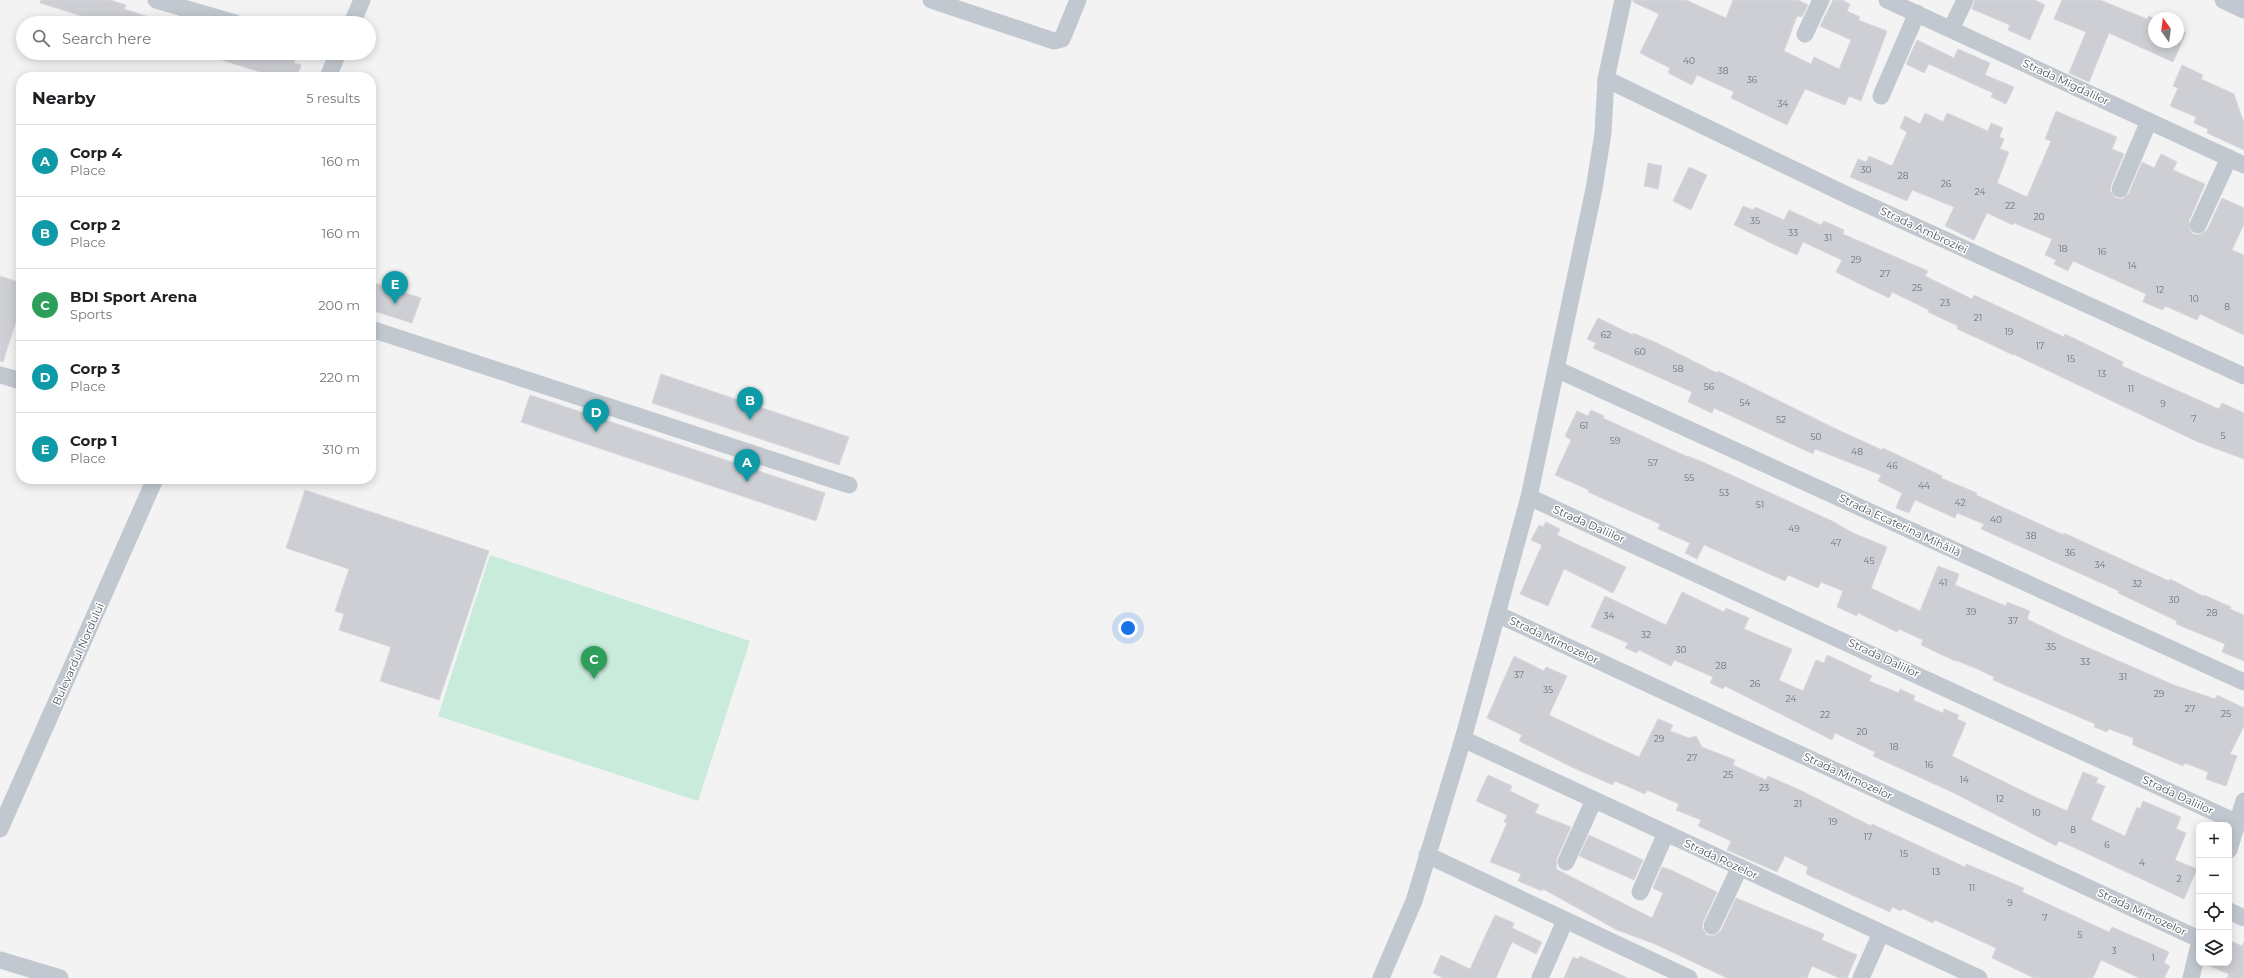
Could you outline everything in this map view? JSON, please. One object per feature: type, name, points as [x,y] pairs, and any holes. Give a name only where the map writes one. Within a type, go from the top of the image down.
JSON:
[{"type":"street","points":[[156,0],[210,16]]},
{"type":"street","points":[[355,16],[362,0]]},
{"type":"street","points":[[931,0],[1054,41],[1062,38],[1078,0]]},
{"type":"street","points":[[1381,978],[1414,901],[1463,739],[1529,497],[1594,189],[1603,133],[1606,79],[1623,0]]},
{"type":"street","points":[[1805,34],[1821,0]]},
{"type":"street","name":"Strada Migdalilor","points":[[1887,0],[2237,162]]},
{"type":"street","points":[[1951,29],[1965,0]]},
{"type":"street","points":[[2224,0],[2244,10]]},
{"type":"street","points":[[1881,96],[1917,14]]},
{"type":"street","points":[[330,72],[335,60]]},
{"type":"street","name":"Strada Ambroziei","points":[[1606,79],[1853,198],[2244,376]]},
{"type":"street","points":[[2120,189],[2149,121]]},
{"type":"street","points":[[2198,225],[2237,162]]},
{"type":"street","points":[[376,331],[849,485]]},
{"type":"street","name":"Strada Ecaterina Mihăilă","points":[[1556,369],[2244,682]]},
{"type":"street","points":[[0,375],[16,380]]},
{"type":"street","name":"Bulevardul Nordului","points":[[0,830],[153,484]]},
{"type":"street","name":"Strada Daliilor","points":[[1529,497],[2238,822]]},
{"type":"street","name":"Strada Mimozelor","points":[[1497,614],[2196,938]]},
{"type":"street","name":"Strada Rozelor","points":[[1463,739],[1881,933],[1951,972],[1979,978]]},
{"type":"street","points":[[1566,862],[1594,800]]},
{"type":"street","points":[[2232,841],[2244,801]]},
{"type":"street","points":[[1640,892],[1666,833]]},
{"type":"street","points":[[1427,855],[1689,978]]},
{"type":"street","points":[[1712,926],[1740,868]]},
{"type":"street","points":[[2232,912],[2244,918]]},
{"type":"street","points":[[1540,978],[1565,921]]},
{"type":"street","points":[[1861,978],[1881,933]]},
{"type":"street","points":[[2191,978],[2196,957]]},
{"type":"street","points":[[0,960],[60,978]]},
{"type":"green space","points":[[490,555],[750,641],[698,801],[438,716]]},
{"type":"building","points":[[41,0],[110,0],[126,5],[124,9],[146,16],[82,16],[40,3]]},
{"type":"building","points":[[1633,0],[1686,0],[1726,18],[1733,0],[1798,0],[1808,5],[1802,17],[1797,16],[1784,51],[1811,64],[1814,57],[1839,69],[1851,40],[1820,26],[1833,0],[1842,0],[1850,4],[1847,11],[1860,17],[1858,20],[1887,31],[1861,101],[1849,96],[1845,105],[1805,89],[1787,125],[1731,98],[1734,92],[1697,75],[1692,85],[1668,73],[1670,68],[1640,53],[1659,14],[1633,2]]},
{"type":"building","points":[[1975,0],[2035,0],[2045,5],[2030,40],[2008,30],[2010,25],[1972,9]]},
{"type":"building","points":[[2062,0],[2100,0],[2147,19],[2148,18],[2148,48],[2179,48],[2173,62],[2109,33],[2089,82],[2069,73],[2086,32],[2054,19]]},
{"type":"building","points":[[1917,40],[1954,58],[1958,49],[1990,63],[1985,75],[2014,87],[2006,104],[1991,97],[1993,93],[1929,64],[1924,73],[1906,64]]},
{"type":"building","points":[[222,60],[295,60],[294,63],[301,65],[299,72],[260,72]]},
{"type":"building","points":[[2182,65],[2203,75],[2201,79],[2234,94],[2244,123],[2244,150],[2207,133],[2208,129],[2194,123],[2196,117],[2170,106],[2178,88],[2173,86]]},
{"type":"building","points":[[2056,111],[2117,137],[2112,149],[2124,154],[2111,185],[2110,191],[2116,198],[2122,199],[2129,193],[2142,162],[2154,168],[2161,154],[2177,162],[2173,170],[2205,184],[2189,221],[2190,230],[2193,234],[2199,235],[2207,230],[2222,198],[2244,208],[2244,224],[2232,250],[2244,255],[2244,335],[2200,314],[2197,320],[2165,306],[2163,310],[2143,302],[2146,294],[2073,261],[2068,271],[2054,264],[2056,260],[2045,255],[2052,239],[2014,223],[2013,225],[1987,213],[1974,240],[1945,226],[1954,207],[1912,190],[1907,201],[1850,177],[1858,159],[1866,162],[1869,156],[1892,166],[1907,132],[1900,128],[1905,116],[1920,124],[1925,113],[1943,122],[1947,113],[1988,131],[1991,123],[2003,128],[1999,137],[2004,139],[2000,149],[2009,152],[1997,183],[2027,197],[2051,141],[2045,139]]},
{"type":"building","points":[[1648,163],[1662,166],[1658,189],[1644,186]]},
{"type":"building","points":[[1689,167],[1707,175],[1691,210],[1673,201]]},
{"type":"building","points":[[1743,206],[1753,210],[1755,207],[1784,220],[1789,210],[1821,225],[1824,221],[1844,230],[1843,234],[1928,271],[1925,276],[1972,299],[1974,295],[2064,337],[2065,334],[2123,362],[2122,366],[2219,409],[2222,403],[2244,413],[2244,459],[2198,442],[1957,329],[1958,326],[1928,312],[1929,310],[1892,292],[1889,298],[1864,286],[1836,272],[1842,260],[1803,242],[1797,255],[1734,225]]},
{"type":"building","points":[[0,276],[16,281],[16,322],[3,362],[0,361]]},
{"type":"building","points":[[376,284],[421,298],[412,323],[376,312]]},
{"type":"building","points":[[1598,318],[1633,335],[1633,333],[1657,343],[1717,373],[1718,371],[1882,450],[1883,448],[1942,476],[1941,478],[1977,493],[1976,495],[2064,535],[2064,533],[2169,581],[2170,579],[2203,596],[2204,595],[2231,607],[2230,609],[2244,615],[2244,661],[2222,652],[2225,644],[2176,624],[2177,621],[2118,593],[2119,591],[1981,529],[1984,524],[1957,513],[1955,518],[1915,500],[1909,513],[1896,508],[1902,493],[1878,481],[1881,475],[1815,449],[1813,454],[1714,408],[1712,413],[1688,402],[1692,392],[1593,348],[1596,343],[1587,339]]},
{"type":"building","points":[[661,374],[849,437],[839,465],[652,403]]},
{"type":"building","points":[[530,395],[825,493],[816,521],[521,422]]},
{"type":"building","points":[[1591,410],[1604,416],[1603,418],[1832,521],[1853,533],[1887,547],[1871,588],[1920,611],[1938,566],[1959,574],[1955,585],[2006,606],[2007,602],[2030,611],[2027,619],[2066,638],[2174,685],[2215,699],[2217,695],[2244,708],[2244,726],[2230,754],[2237,756],[2226,786],[2206,779],[2208,772],[2185,763],[2183,766],[2133,745],[2133,738],[2109,729],[2107,732],[2094,727],[2095,724],[1993,680],[1994,677],[1921,645],[1923,640],[1899,629],[1897,632],[1858,613],[1857,616],[1837,607],[1843,591],[1821,582],[1818,588],[1788,575],[1785,581],[1704,545],[1697,559],[1685,553],[1690,543],[1658,529],[1660,524],[1588,492],[1589,490],[1555,475],[1571,440],[1565,436],[1577,411],[1588,416]]},
{"type":"building","points":[[305,490],[489,551],[439,700],[380,681],[391,647],[339,630],[344,614],[335,611],[349,569],[286,548]]},
{"type":"building","points":[[1546,522],[1560,529],[1557,535],[1626,567],[1613,593],[1564,569],[1548,606],[1520,594],[1542,545],[1531,540],[1539,525],[1543,527]]},
{"type":"building","points":[[1682,592],[1724,612],[1726,608],[1749,618],[1744,629],[1792,649],[1779,680],[1803,691],[1816,660],[1824,663],[1827,655],[1872,676],[1869,681],[1899,693],[1900,689],[1915,696],[1913,700],[1943,713],[1944,709],[1959,715],[1957,719],[1966,723],[1952,756],[2067,811],[2083,772],[2098,778],[2096,783],[2105,786],[2091,820],[2125,836],[2137,807],[2140,809],[2143,801],[2181,817],[2176,829],[2186,833],[2175,860],[2196,869],[2184,899],[2059,841],[2056,846],[1954,793],[1873,756],[1875,752],[1835,733],[1832,740],[1725,686],[1723,689],[1710,683],[1713,677],[1674,660],[1671,666],[1639,650],[1637,653],[1625,648],[1628,643],[1591,627],[1605,596],[1666,625]]},
{"type":"building","points":[[1514,656],[1544,671],[1546,667],[1567,676],[1549,715],[1606,742],[1639,757],[1658,719],[1673,725],[1670,731],[1689,738],[1696,736],[1702,747],[1735,760],[1733,765],[1766,780],[1768,776],[1802,791],[1871,826],[1872,824],[1965,867],[1966,864],[2024,888],[2022,892],[2109,932],[2112,927],[2169,952],[2164,963],[2170,966],[2164,978],[2139,978],[2101,960],[2093,978],[2034,978],[1992,958],[1996,948],[1935,920],[1933,923],[1903,909],[1901,911],[1892,907],[1890,912],[1806,874],[1808,867],[1785,856],[1777,872],[1727,850],[1731,841],[1698,826],[1701,820],[1676,810],[1679,804],[1647,790],[1645,794],[1615,781],[1613,785],[1578,770],[1519,741],[1522,735],[1487,718]]},
{"type":"building","points":[[1488,775],[1512,786],[1510,791],[1539,805],[1535,813],[1571,827],[1557,858],[1556,869],[1652,918],[1663,893],[1653,888],[1662,867],[1671,870],[1717,892],[1703,922],[1702,927],[1707,935],[1713,936],[1721,931],[1736,898],[1824,934],[1822,940],[1857,955],[1847,978],[1839,978],[1812,966],[1807,978],[1727,978],[1655,944],[1617,930],[1543,889],[1542,891],[1518,881],[1521,874],[1490,862],[1507,823],[1504,822],[1507,815],[1476,801]]},
{"type":"building","points":[[1589,835],[1643,860],[1634,880],[1579,856]]},
{"type":"building","points":[[1495,915],[1514,923],[1512,928],[1542,942],[1536,954],[1512,942],[1496,978],[1443,978],[1433,973],[1441,955],[1470,969]]},
{"type":"building","points":[[2232,941],[2242,946],[2244,942],[2244,978],[2227,978],[2229,974],[2210,966],[2232,966]]},
{"type":"building","points":[[1580,956],[1628,978],[1564,978],[1573,957],[1578,959]]},
{"type":"place","name":"Corp 1","points":[[395,304]]},
{"type":"place","name":"Corp 2","points":[[750,420]]},
{"type":"place","name":"Corp 3","points":[[596,432]]},
{"type":"place","name":"Corp 4","points":[[747,482]]},
{"type":"place","name":"BDI Sport Arena","points":[[594,679]]}]
